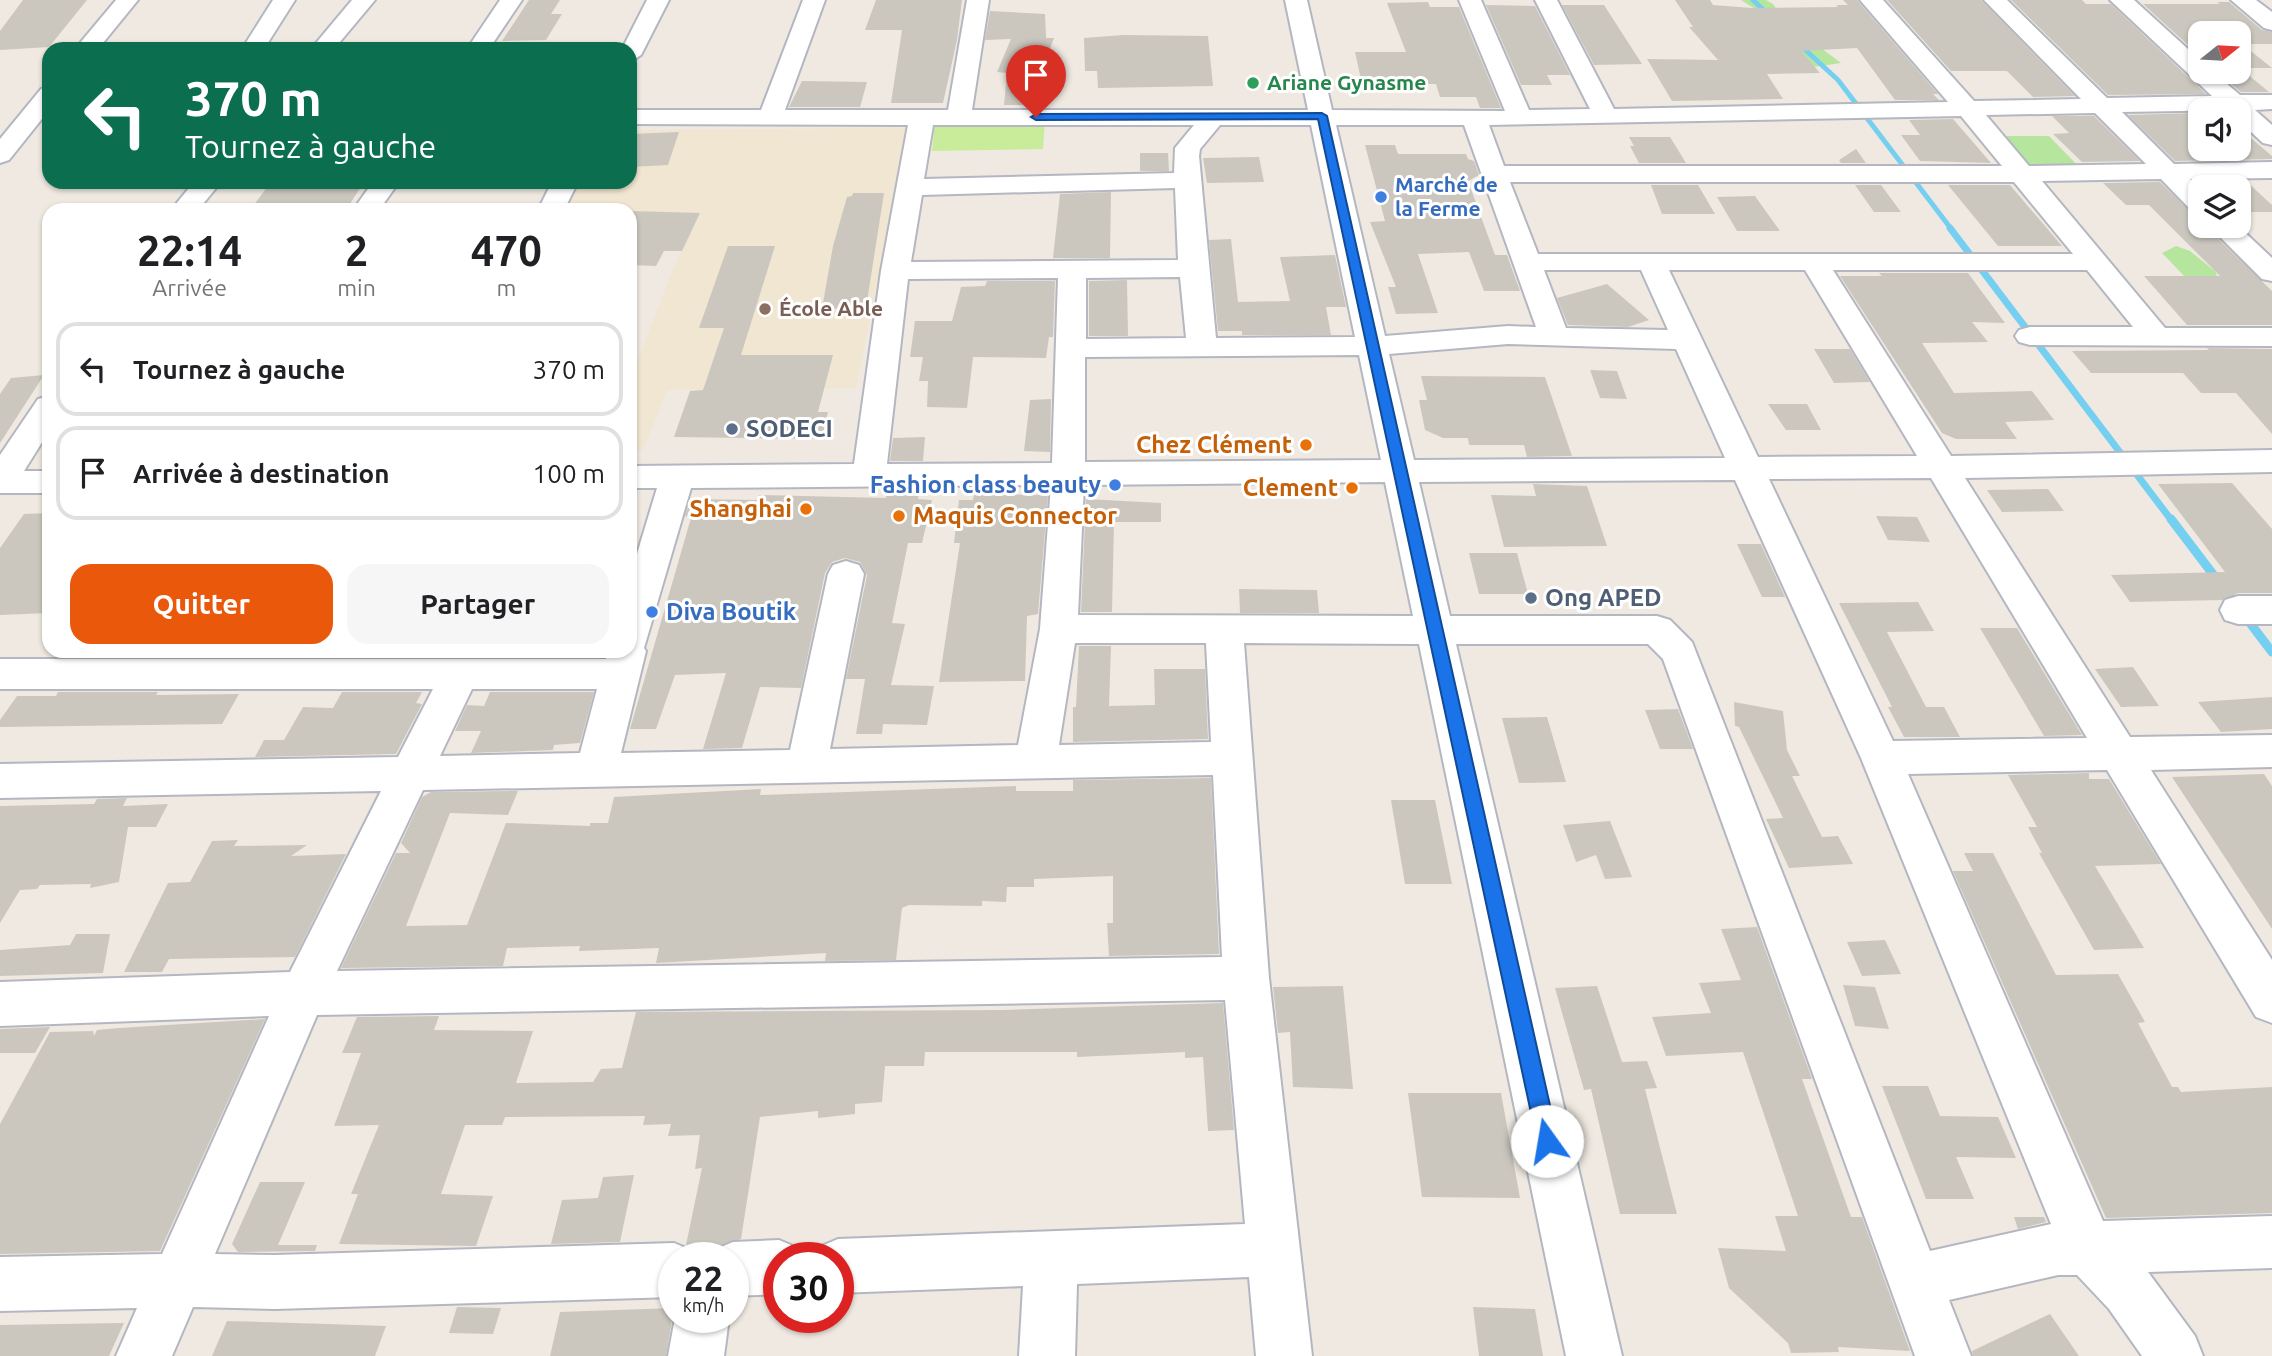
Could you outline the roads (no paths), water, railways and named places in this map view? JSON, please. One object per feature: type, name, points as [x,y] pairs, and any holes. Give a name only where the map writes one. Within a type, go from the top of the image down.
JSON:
[{"type":"street","points":[[92,42],[127,0]]},
{"type":"street","points":[[258,42],[284,0]]},
{"type":"street","points":[[328,42],[365,0]]},
{"type":"street","points":[[483,42],[511,0]]},
{"type":"street","points":[[637,42],[658,0]]},
{"type":"street","points":[[770,117],[814,0]]},
{"type":"street","points":[[959,117],[978,0]]},
{"type":"street","points":[[1296,0],[1594,1356]]},
{"type":"street","points":[[1470,0],[1520,118]]},
{"type":"street","points":[[1545,0],[1606,116]]},
{"type":"street","points":[[1871,0],[1967,108],[2157,337]]},
{"type":"street","points":[[1995,0],[2188,193]]},
{"type":"street","points":[[2121,0],[2228,98]]},
{"type":"street","points":[[2242,0],[2272,23]]},
{"type":"street","points":[[0,114],[42,102]]},
{"type":"street","points":[[0,155],[42,102]]},
{"type":"street","points":[[2251,103],[2272,102]]},
{"type":"street","points":[[637,117],[1322,116],[1474,119],[2188,103]]},
{"type":"street","points":[[1202,345],[1193,268],[1188,148],[1215,116]]},
{"type":"street","points":[[869,475],[895,271],[922,117]]},
{"type":"street","points":[[1474,119],[1555,338]]},
{"type":"street","points":[[2251,119],[2272,138]]},
{"type":"street","points":[[1495,174],[2020,174],[2272,170]]},
{"type":"street","points":[[909,187],[1188,180]]},
{"type":"street","points":[[190,203],[202,189]]},
{"type":"street","points":[[2236,238],[2272,273]]},
{"type":"street","points":[[1527,262],[2095,262]]},
{"type":"street","points":[[1651,262],[1881,758],[2087,1248],[2128,1290],[2175,1356]]},
{"type":"street","points":[[1814,262],[1944,467],[2272,1001]]},
{"type":"street","points":[[895,271],[1193,268]]},
{"type":"street","points":[[1036,759],[1059,629],[1068,474],[1072,269]]},
{"type":"street","points":[[1070,348],[1202,345],[1373,346],[1473,336],[1687,340]]},
{"type":"street","points":[[2030,336],[2272,337]]},
{"type":"street","points":[[0,482],[42,417]]},
{"type":"street","points":[[637,477],[1944,467],[2272,461]]},
{"type":"street","points":[[637,617],[677,477]]},
{"type":"street","points":[[0,482],[42,482]]},
{"type":"street","points":[[807,765],[846,575]]},
{"type":"street","points":[[1059,629],[1657,630],[1679,652],[1943,1356]]},
{"type":"street","points":[[1224,631],[1245,978],[1284,1356]]},
{"type":"street","points":[[0,674],[459,675],[601,658]]},
{"type":"street","points":[[596,770],[625,658]]},
{"type":"street","points":[[144,1356],[180,1280],[303,993],[459,675]]},
{"type":"street","points":[[1881,758],[2272,751]]},
{"type":"street","points":[[0,781],[1036,759],[1231,758]]},
{"type":"street","points":[[0,1004],[303,993],[1245,978]]},
{"type":"street","points":[[1915,1281],[2059,1250],[2272,1242]]},
{"type":"street","points":[[854,1265],[1273,1249]]},
{"type":"street","points":[[1047,1356],[1051,1259]]},
{"type":"street","points":[[0,1284],[180,1280],[275,1282],[658,1270]]},
{"type":"street","points":[[696,1356],[700,1333]]},
{"type":"waterway","points":[[1753,0],[1770,16]]},
{"type":"waterway","points":[[1800,45],[1838,80],[1952,230]]},
{"type":"waterway","points":[[1950,228],[2172,521]]},
{"type":"waterway","points":[[2171,519],[2272,652]]},
{"type":"place","name":"Ariane Gynasme","points":[[1253,83]]},
{"type":"place","name":"Marché de la Ferme","points":[[1381,197]]},
{"type":"place","name":"École Able","points":[[765,309]]},
{"type":"place","name":"SODECI","points":[[732,429]]},
{"type":"place","name":"Chez Clément","points":[[1306,445]]},
{"type":"place","name":"Fashion class beauty","points":[[1115,485]]},
{"type":"place","name":"Clement","points":[[1352,488]]},
{"type":"place","name":"Shanghai","points":[[806,509]]},
{"type":"place","name":"Maquis Connector","points":[[899,516]]},
{"type":"place","name":"Ong APED","points":[[1531,598]]},
{"type":"place","name":"Diva Boutik","points":[[652,612]]}]
